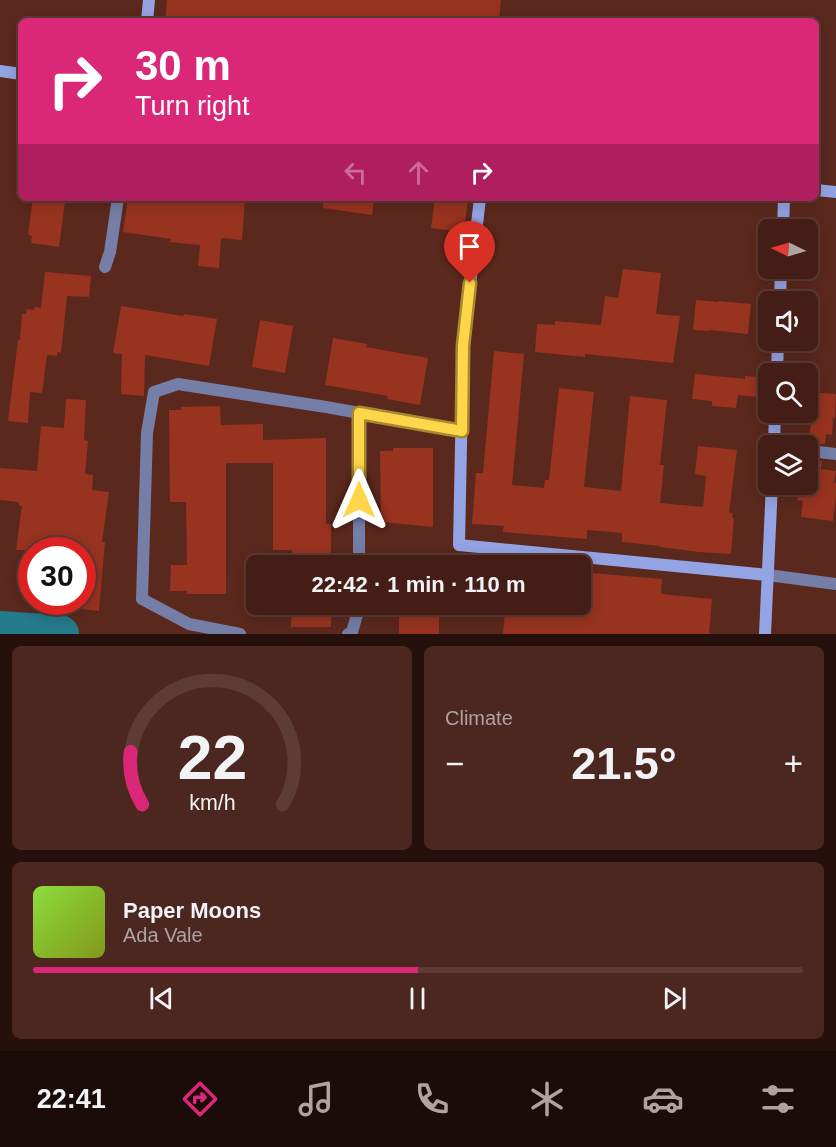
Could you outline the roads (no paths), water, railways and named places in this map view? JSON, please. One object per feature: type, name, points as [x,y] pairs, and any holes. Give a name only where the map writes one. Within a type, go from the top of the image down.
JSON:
[{"type":"street","points":[[147,18],[149,0]]},
{"type":"street","points":[[0,71],[18,74]]},
{"type":"street","points":[[819,190],[836,192]]},
{"type":"street","points":[[105,267],[110,252],[118,201]]},
{"type":"street","points":[[480,201],[463,346],[459,545],[768,575],[836,584]]},
{"type":"street","points":[[783,219],[784,201]]},
{"type":"street","points":[[240,634],[189,624],[142,599],[147,433],[154,392],[178,384],[462,431]]},
{"type":"street","points":[[359,413],[359,555]]},
{"type":"street","points":[[818,452],[836,454]]},
{"type":"street","points":[[765,634],[772,495]]},
{"type":"street","points":[[348,634],[352,632],[356,615]]},
{"type":"waterway","points":[[0,630],[60,634]]}]
